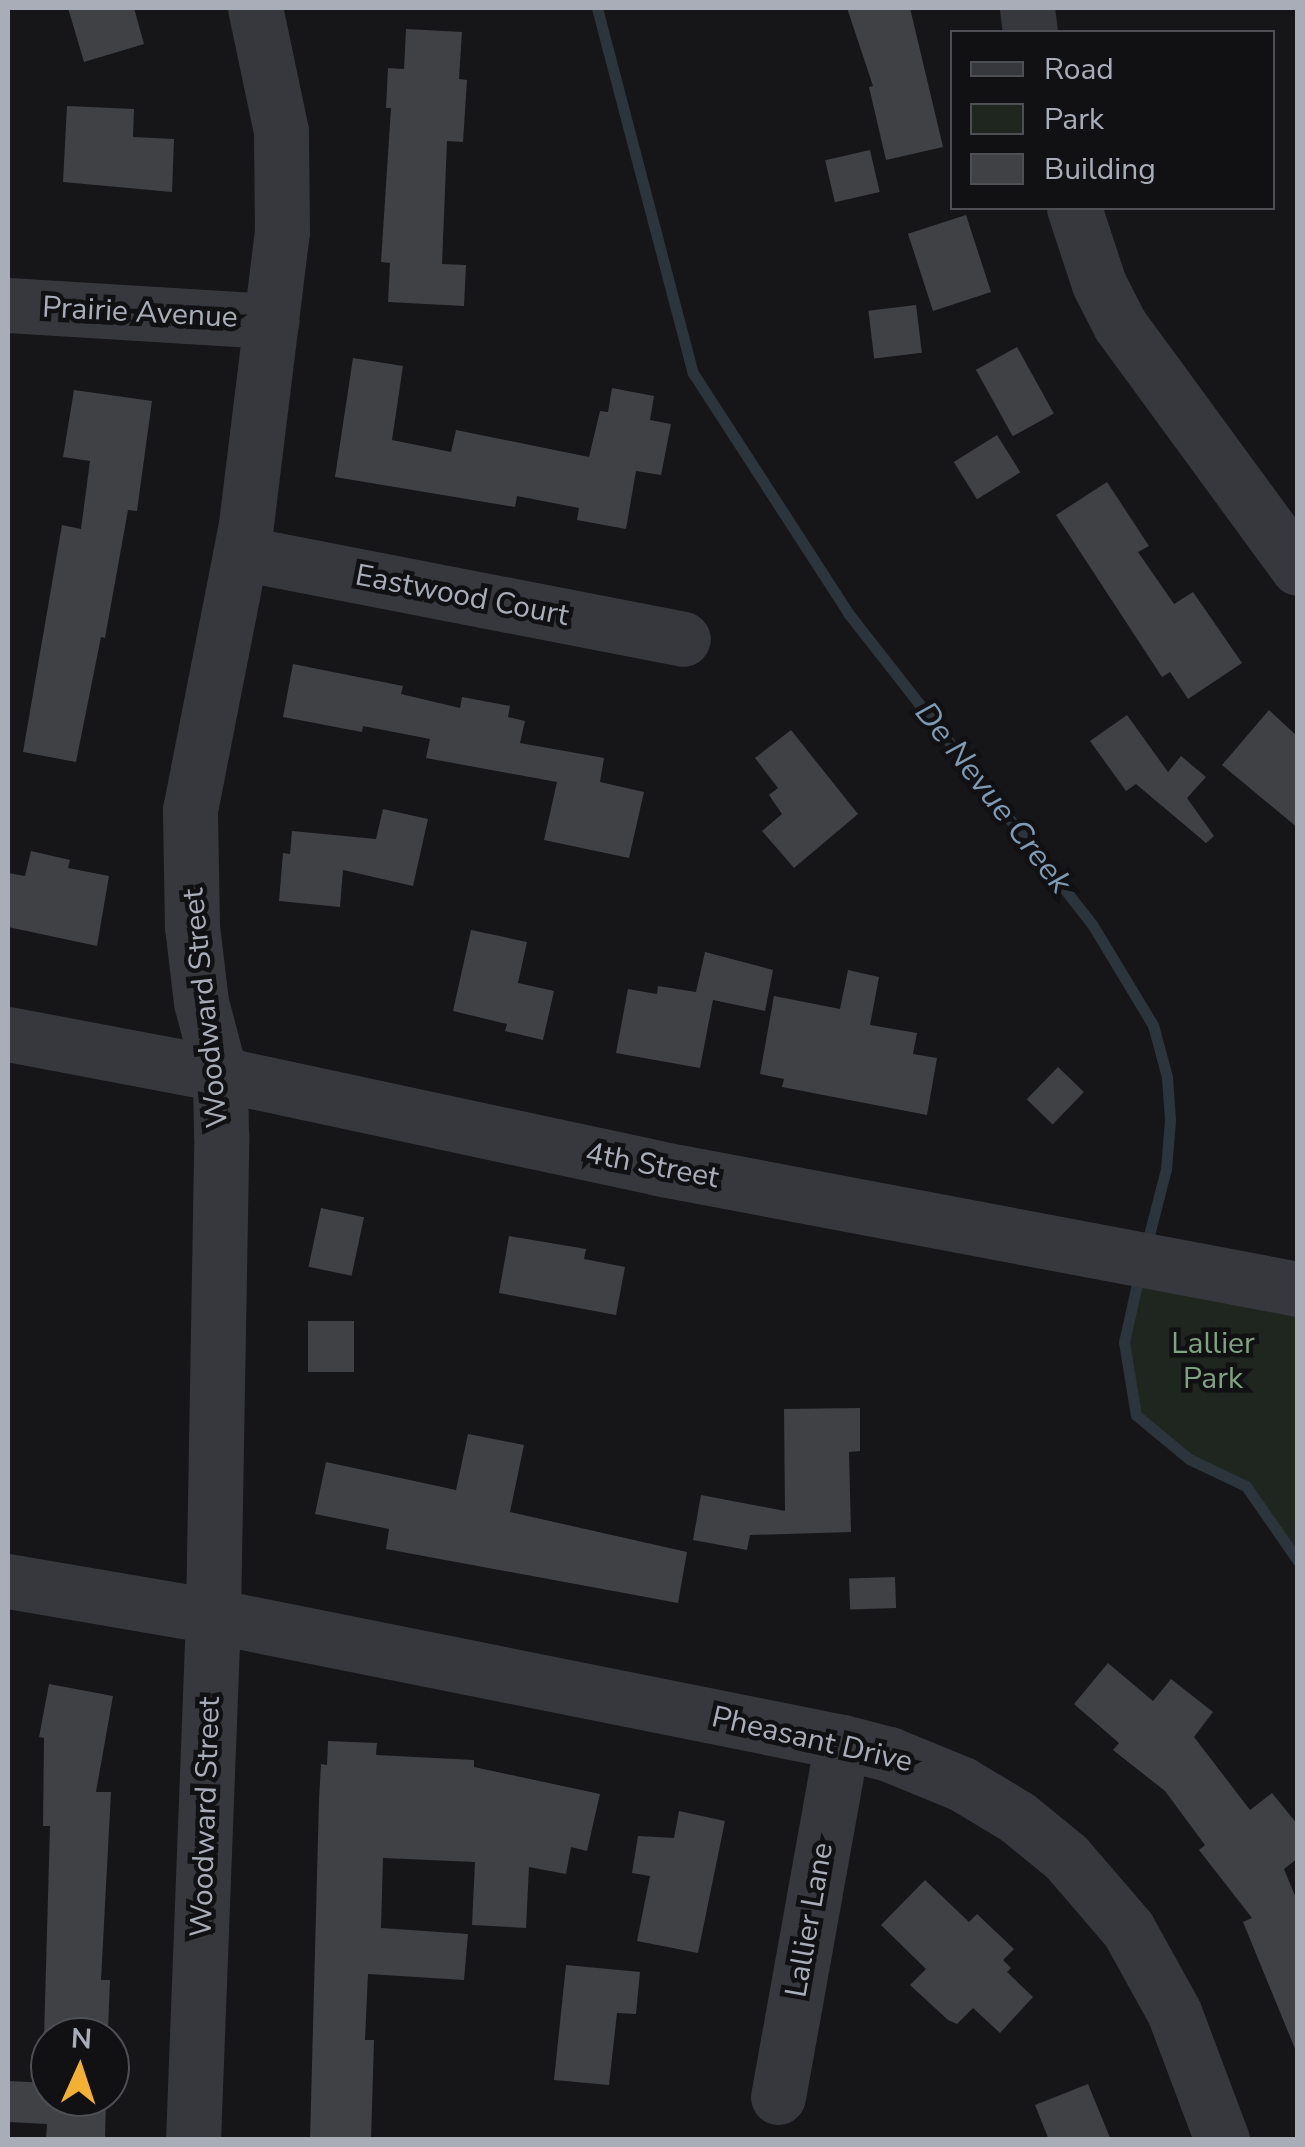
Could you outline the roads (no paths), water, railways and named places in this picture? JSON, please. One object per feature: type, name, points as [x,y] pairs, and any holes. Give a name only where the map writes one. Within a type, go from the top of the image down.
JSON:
[{"type":"street","name":"Woodward Street","points":[[193,2140],[213,1616],[220,1074],[200,1002],[190,810],[241,554],[282,232],[283,162],[274,86],[255,8]]},
{"type":"street","points":[[1075,210],[1100,284],[1120,324],[1298,568]]},
{"type":"street","name":"Prairie Avenue","points":[[8,305],[272,321]]},
{"type":"street","name":"Eastwood Court","points":[[241,554],[683,638]]},
{"type":"street","name":"4th Street","points":[[8,1034],[220,1074],[657,1168],[1298,1289]]},
{"type":"street","name":"Pheasant Drive","points":[[8,1582],[213,1616],[842,1742],[889,1754],[962,1784],[1017,1816],[1088,1880],[1128,1929],[1161,1984],[1222,2140]]},
{"type":"street","name":"Lallier Lane","points":[[778,2097],[842,1742]]},
{"type":"waterway","name":"De Nevue Creek","points":[[597,8],[693,373],[848,613],[1092,924],[1153,1025],[1167,1077],[1170,1120],[1166,1169],[1146,1247]]},
{"type":"waterway","name":"De Nevue Creek","points":[[1139,1275],[1124,1342],[1136,1415],[1189,1459],[1246,1486],[1298,1561]]},
{"type":"park label","name":"Lallier Park","points":[[1213,1361]]}]
